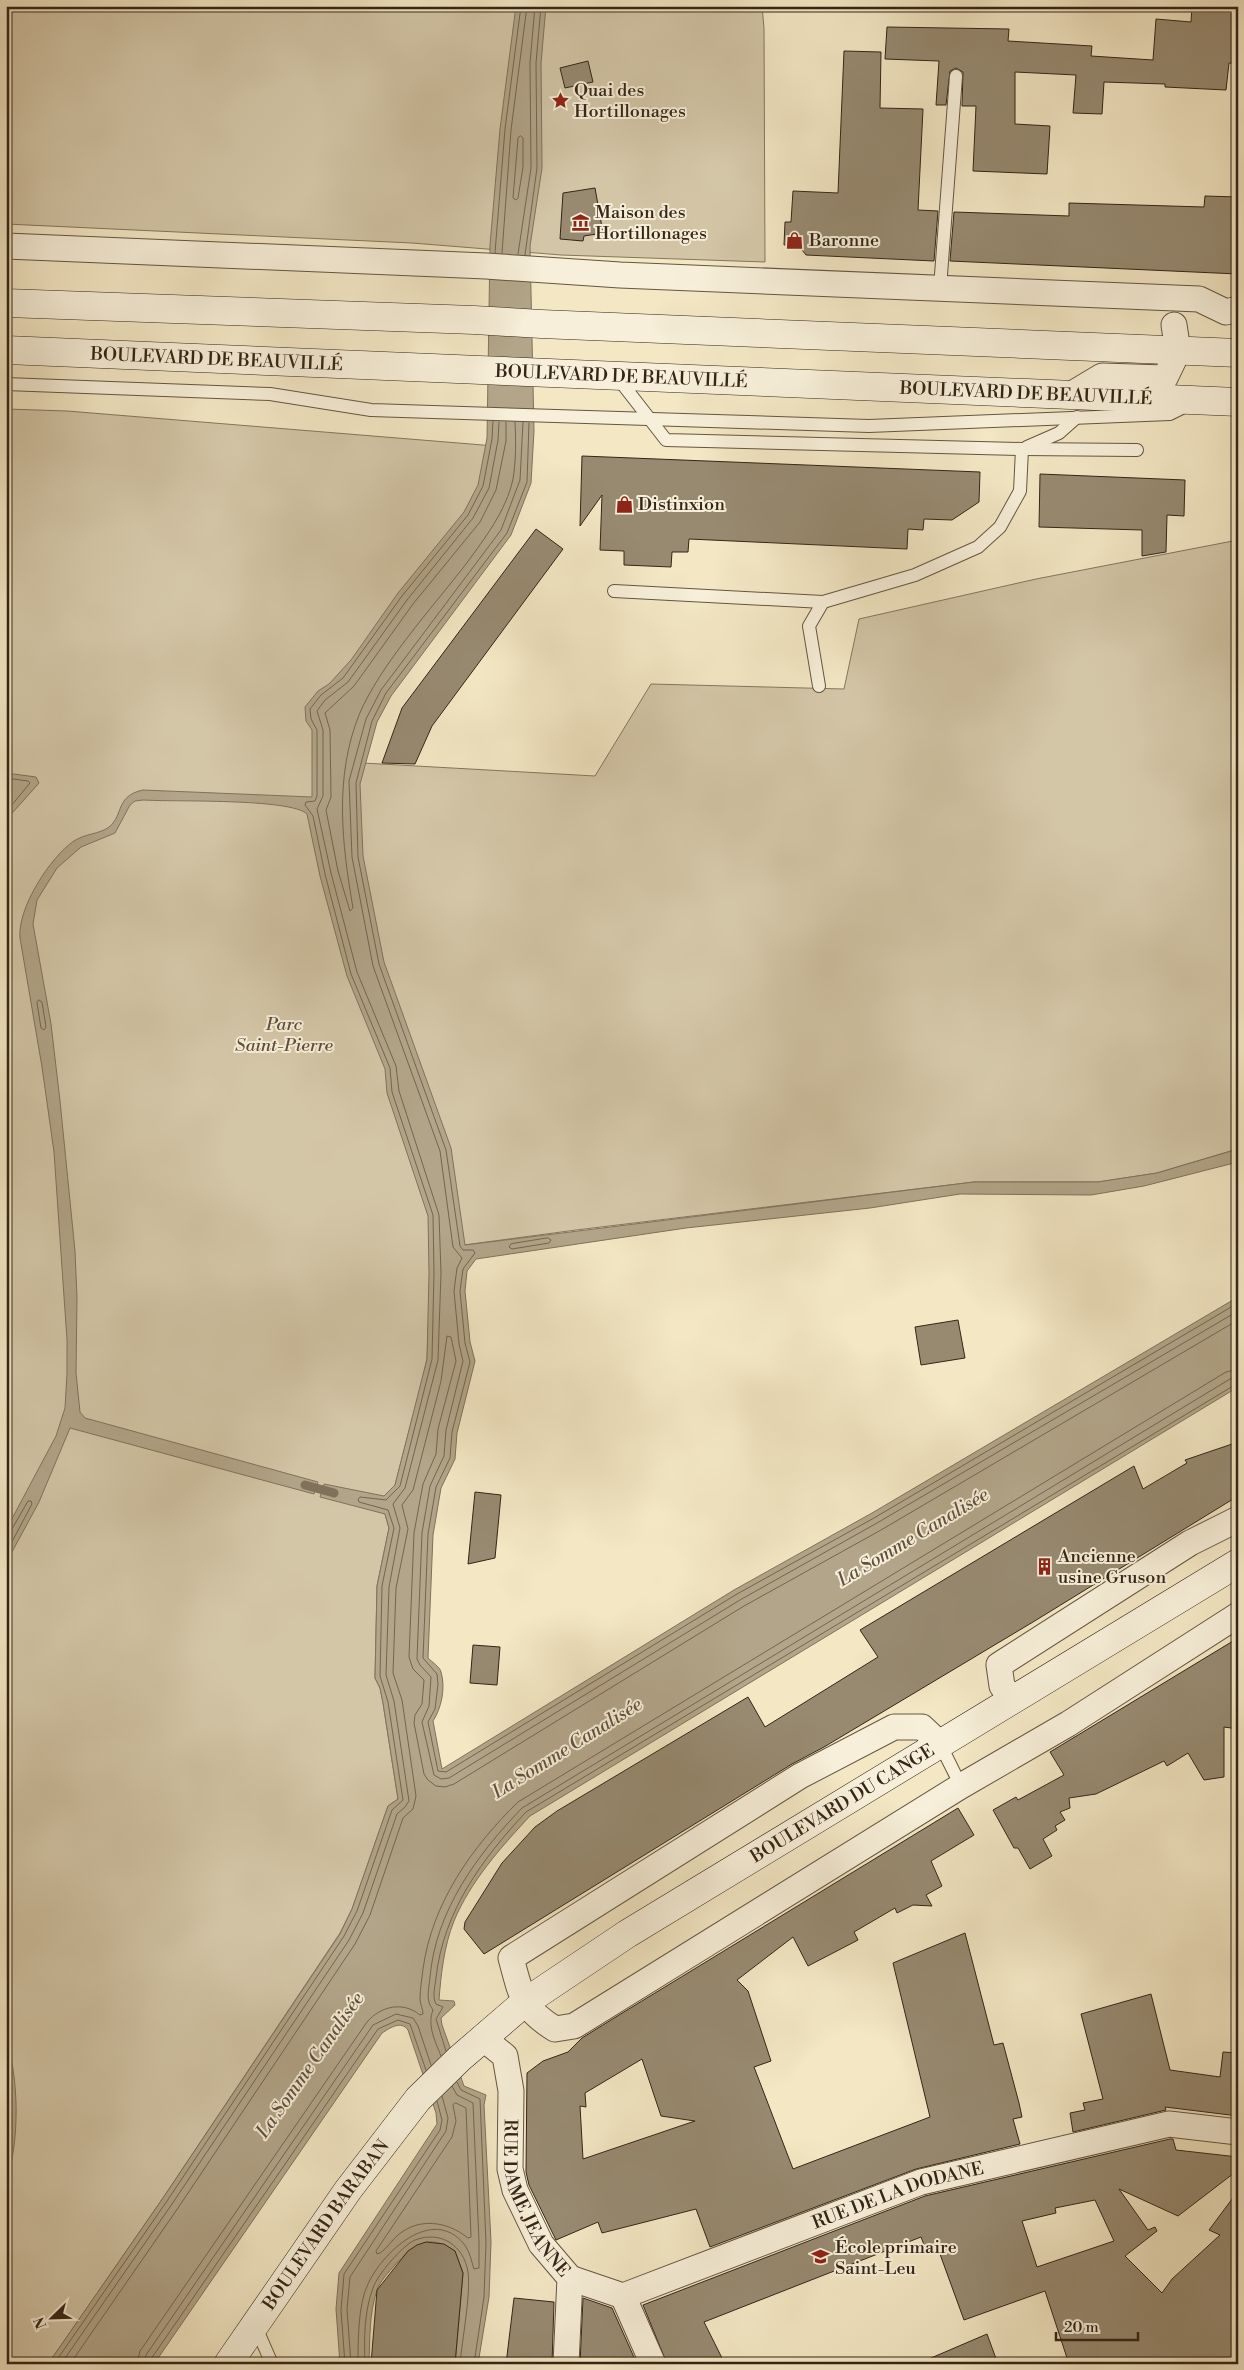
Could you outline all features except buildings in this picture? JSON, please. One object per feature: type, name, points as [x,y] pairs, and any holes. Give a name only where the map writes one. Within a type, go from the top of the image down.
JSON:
[{"type":"main road","points":[[6,303],[1203,347]]},
{"type":"main road","name":"BOULEVARD DE BEAUVILLÉ","points":[[6,350],[617,377],[1075,406],[1195,401],[1231,402]]},
{"type":"main road","name":"BOULEVARD DU CANGE","points":[[459,2059],[524,2004],[604,1949],[1238,1563]]},
{"type":"main road","name":"BOULEVARD BARABAN","points":[[228,2364],[348,2190],[428,2089],[459,2059]]},
{"type":"street","points":[[6,246],[1159,299],[1199,299],[1226,312],[1238,309]]},
{"type":"street","points":[[1075,406],[1102,376],[1165,378],[1203,347],[1159,299]]},
{"type":"street","points":[[1013,1700],[1002,1686],[999,1665],[1190,1543],[1238,1519]]},
{"type":"street","points":[[940,1744],[922,1727],[894,1727],[800,1776],[511,1958],[524,2004],[536,2018],[555,2029],[574,2026],[961,1786],[1068,1724],[1238,1615]]},
{"type":"street","name":"RUE DAME JEANNE","points":[[484,2039],[505,2056],[511,2091],[510,2169],[516,2190],[541,2244],[570,2278],[566,2364]]},
{"type":"street","name":"RUE DE LA DODANE","points":[[623,2296],[921,2182],[1169,2124],[1238,2132]]},
{"type":"street","points":[[570,2278],[623,2296],[653,2364]]},
{"type":"lane","points":[[940,288],[956,76]]},
{"type":"lane","points":[[617,377],[666,440],[1137,450]]},
{"type":"lane","points":[[6,384],[270,394],[372,410],[868,426],[1075,406]]},
{"type":"lane","points":[[1022,449],[1058,434],[1075,406]]},
{"type":"lane","points":[[614,591],[823,602],[915,575],[978,547],[1000,527],[1020,491],[1022,449]]},
{"type":"lane","points":[[819,686],[809,626],[823,602]]},
{"type":"lane","points":[[940,1744],[961,1786]]},
{"type":"lane","points":[[255,2325],[272,2364]]},
{"type":"green space","points":[[6,6],[762,6],[764,28],[765,262],[561,255],[412,243],[6,224]]},
{"type":"green space","name":"Parc Saint-Pierre","points":[[6,409],[67,411],[495,446],[485,503],[327,761],[595,776],[651,684],[844,689],[859,619],[1036,579],[1238,540],[1238,1157],[1234,1150],[1157,1173],[1098,1182],[974,1182],[464,1245],[428,1327],[427,1359],[395,1485],[384,1496],[385,1514],[389,1528],[377,1586],[375,1678],[380,1688],[383,1703],[398,1799],[388,1806],[352,1909],[340,1933],[163,2198],[48,2364],[6,2364]]},
{"type":"water","name":"La Somme Canalisée","points":[[516,6],[546,6],[541,63],[542,168],[530,246],[534,431],[531,483],[511,535],[391,696],[377,722],[360,784],[363,856],[384,962],[451,1148],[465,1245],[974,1182],[1098,1182],[1157,1173],[1238,1149],[1238,1162],[1144,1186],[1091,1195],[960,1194],[870,1208],[686,1228],[476,1259],[467,1271],[465,1291],[470,1342],[475,1361],[457,1433],[455,1459],[441,1488],[433,1535],[428,1658],[439,1668],[443,1685],[442,1698],[433,1721],[442,1769],[734,1590],[872,1513],[1238,1297],[1238,1387],[530,1816],[487,1865],[469,1892],[454,1921],[443,1960],[439,2000],[454,2001],[455,2005],[441,2018],[464,2086],[486,2095],[484,2105],[491,2242],[489,2297],[478,2364],[455,2364],[463,2273],[455,2251],[446,2246],[430,2242],[422,2243],[409,2251],[387,2274],[378,2287],[371,2317],[369,2364],[340,2364],[336,2309],[339,2273],[437,2124],[436,2113],[408,2030],[399,2025],[382,2033],[154,2364],[48,2364],[163,2198],[340,1934],[352,1909],[388,1806],[398,1799],[383,1703],[380,1688],[375,1678],[377,1586],[389,1528],[385,1514],[320,1497],[324,1484],[384,1496],[395,1485],[427,1359],[428,1216],[387,1093],[385,1069],[347,976],[320,876],[307,814],[296,809],[278,805],[256,803],[135,801],[130,805],[115,833],[81,847],[57,868],[37,900],[33,924],[51,1024],[75,1251],[77,1298],[76,1373],[80,1412],[85,1418],[318,1482],[314,1494],[70,1428],[39,1502],[6,1563],[6,1530],[56,1436],[65,1408],[67,1374],[67,1340],[54,1152],[20,938],[20,926],[29,899],[55,859],[74,841],[109,827],[117,817],[124,801],[134,793],[143,790],[312,797],[312,730],[306,721],[305,707],[318,691],[329,684],[351,660],[398,593],[464,512],[478,485],[487,438],[490,245],[500,129]]},
{"type":"water","points":[[6,773],[36,777],[39,783],[6,820]]},
{"type":"water","points":[[6,2036],[13,2072],[16,2129],[11,2166],[6,2184]]},
{"type":"waterway","points":[[305,1485],[334,1493]]},
{"type":"place","name":"Quai des Hortillonages","points":[[560,100]]},
{"type":"place","name":"Maison des Hortillonages","points":[[581,222]]},
{"type":"place","name":"Baronne","points":[[795,240]]},
{"type":"place","name":"Distinxion","points":[[624,504]]},
{"type":"place","name":"Ancienne usine Gruson","points":[[1044,1566]]},
{"type":"place","name":"École primaire Saint-Leu","points":[[821,2257]]}]
